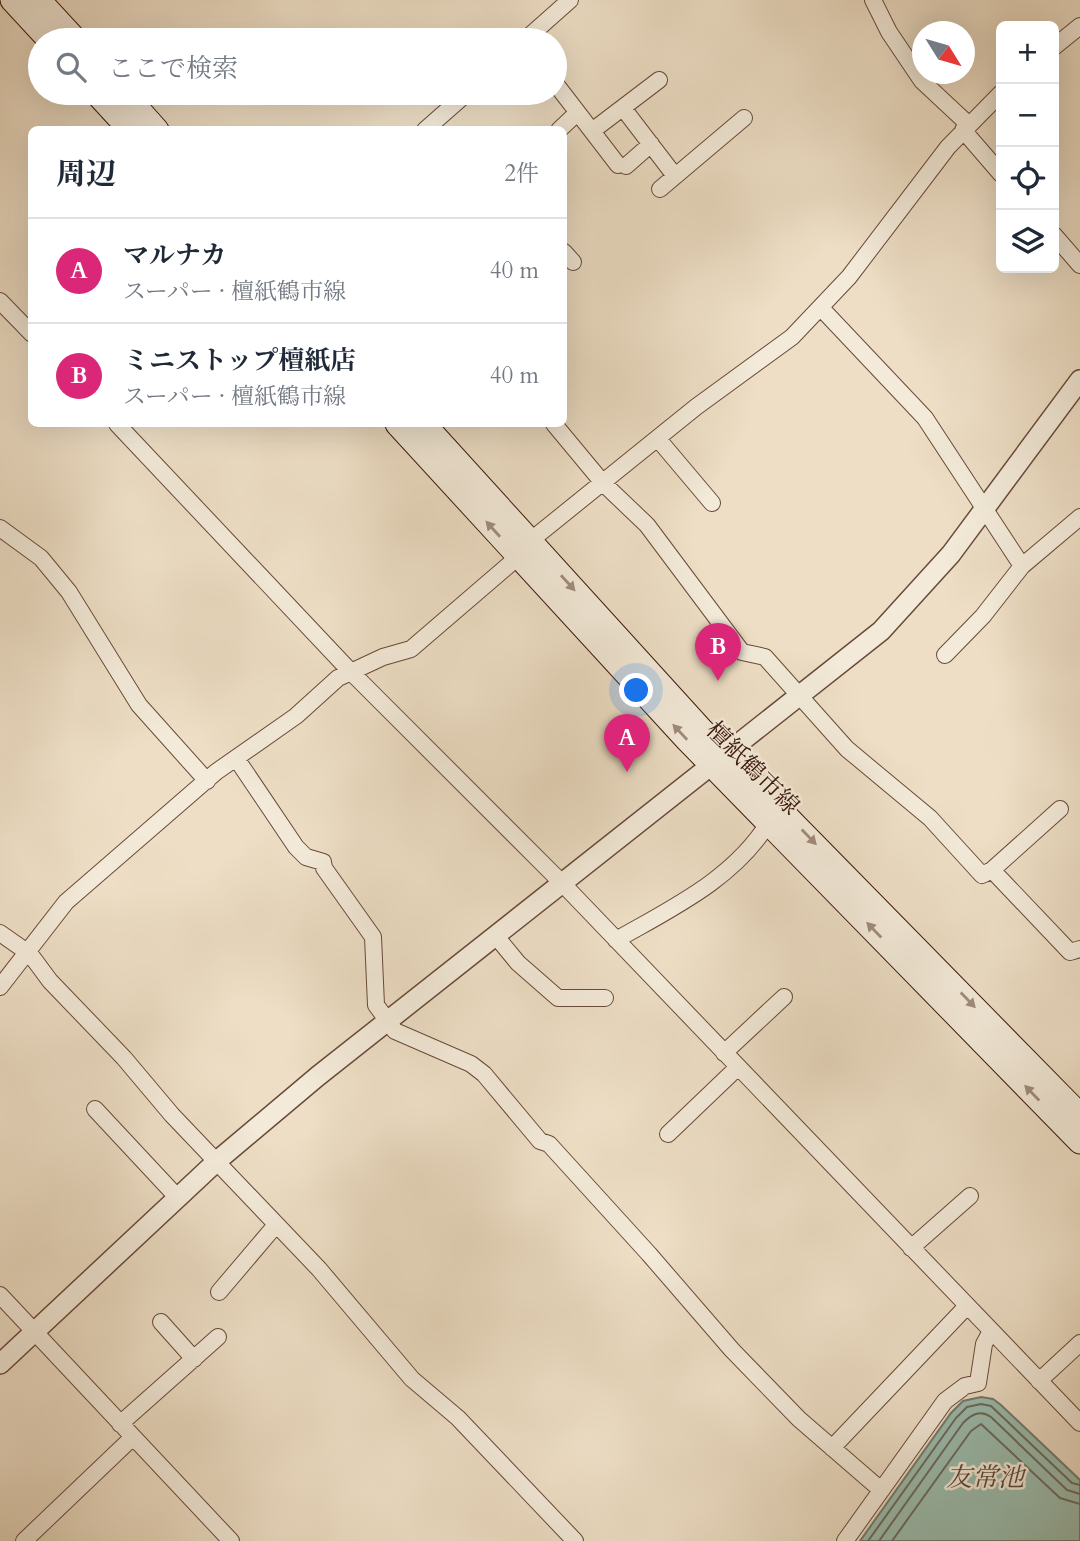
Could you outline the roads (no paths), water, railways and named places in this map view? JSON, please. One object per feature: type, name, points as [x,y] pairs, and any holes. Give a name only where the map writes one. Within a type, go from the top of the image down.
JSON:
[{"type":"main road","points":[[12,0],[38,28]]},
{"type":"main road","points":[[39,0],[65,28]]},
{"type":"main road","points":[[107,105],[126,126]]},
{"type":"main road","points":[[135,105],[153,126]]},
{"type":"main road","name":"檀紙鶴市線","points":[[400,427],[701,729],[720,759],[769,822],[1080,1142]]},
{"type":"main road","name":"檀紙鶴市線","points":[[426,427],[524,549]]},
{"type":"main road","name":"檀紙鶴市線","points":[[720,759],[1080,1115]]},
{"type":"street","points":[[538,28],[570,0]]},
{"type":"street","points":[[873,0],[889,32],[922,81],[966,127],[996,167]]},
{"type":"street","points":[[1059,43],[1080,26]]},
{"type":"street","points":[[592,131],[659,80]]},
{"type":"street","points":[[0,987],[66,902],[206,780],[296,716],[317,694],[350,671],[411,649],[603,483],[792,337],[849,277],[966,127],[996,98]]},
{"type":"street","points":[[567,99],[622,166],[651,144]]},
{"type":"street","points":[[430,126],[453,105]]},
{"type":"street","points":[[622,107],[675,176]]},
{"type":"street","points":[[563,126],[577,113]]},
{"type":"street","points":[[660,189],[744,118]]},
{"type":"street","points":[[1059,241],[1080,265]]},
{"type":"street","points":[[0,301],[28,330]]},
{"type":"street","points":[[821,308],[925,418],[1022,566]]},
{"type":"street","points":[[0,1364],[217,1161],[318,1076],[881,631],[909,603],[985,508],[1080,380]]},
{"type":"street","points":[[120,427],[350,671],[561,882],[1080,1423]]},
{"type":"street","points":[[556,427],[603,483],[647,525],[742,652],[765,657],[847,749],[930,817],[982,875],[992,870],[1060,809]]},
{"type":"street","points":[[658,439],[712,503]]},
{"type":"street","points":[[945,655],[983,616],[1022,566],[1080,517]]},
{"type":"street","points":[[0,528],[41,558],[55,575],[139,705],[206,780]]},
{"type":"street","points":[[236,758],[296,847],[306,857],[323,862],[324,868],[373,937],[376,955],[373,990],[376,1004],[395,1031],[471,1064],[484,1074],[540,1141],[549,1144],[732,1350],[799,1419],[881,1490]]},
{"type":"street","points":[[616,940],[708,886],[758,837],[769,822]]},
{"type":"street","points":[[992,870],[1063,946],[1070,952],[1080,949]]},
{"type":"street","points":[[0,933],[26,951],[275,1226],[327,1279],[412,1379],[458,1418],[575,1541]]},
{"type":"street","points":[[495,935],[517,963],[558,998],[605,998]]},
{"type":"street","points":[[724,1053],[784,997]]},
{"type":"street","points":[[668,1134],[738,1067]]},
{"type":"street","points":[[94,1109],[178,1198]]},
{"type":"street","points":[[911,1248],[970,1196]]},
{"type":"street","points":[[219,1292],[275,1226]]},
{"type":"street","points":[[0,1294],[231,1541]]},
{"type":"street","points":[[832,1448],[967,1306]]},
{"type":"street","points":[[161,1322],[194,1359]]},
{"type":"street","points":[[845,1541],[945,1401],[965,1386],[978,1383],[985,1344],[991,1331]]},
{"type":"street","points":[[120,1424],[218,1337]]},
{"type":"street","points":[[1039,1381],[1080,1343]]},
{"type":"street","points":[[24,1541],[133,1437]]},
{"type":"water","name":"友常池","points":[[981,1397],[993,1399],[1001,1405],[1080,1480],[1080,1541],[860,1541],[951,1413],[963,1401]]},
{"type":"place","name":"ミニストップ檀紙店","points":[[718,681]]},
{"type":"place","name":"マルナカ","points":[[627,772]]}]
